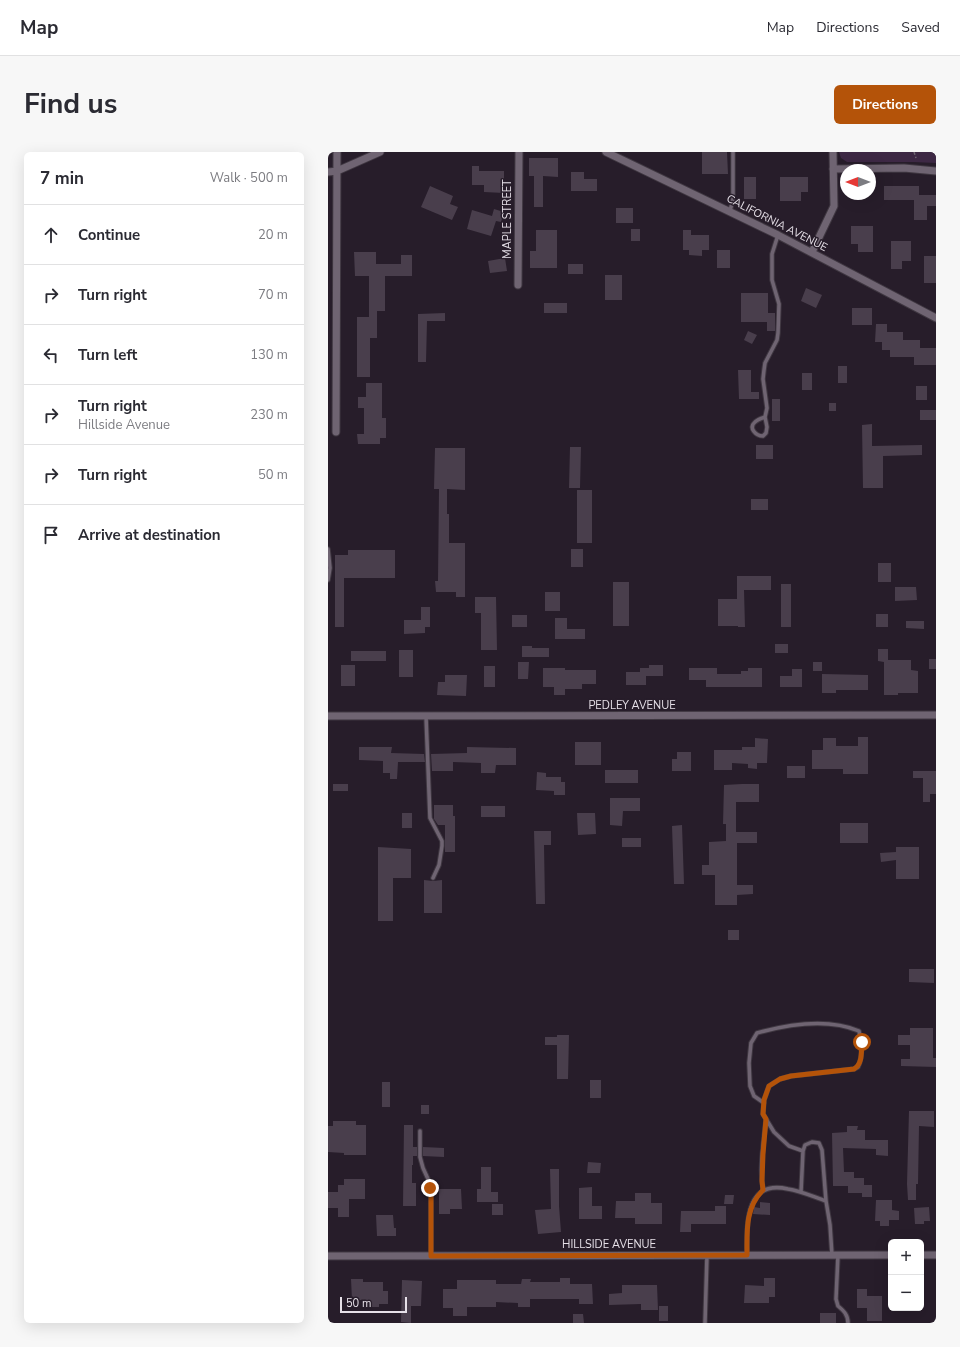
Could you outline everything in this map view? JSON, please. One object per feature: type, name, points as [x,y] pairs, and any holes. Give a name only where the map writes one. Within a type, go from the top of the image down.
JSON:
[{"type":"street","points":[[336,432],[337,152]]},
{"type":"street","points":[[328,172],[337,171],[380,152]]},
{"type":"street","name":"MAPLE STREET","points":[[518,285],[519,152]]},
{"type":"street","name":"CALIFORNIA AVENUE","points":[[606,152],[812,252],[936,318]]},
{"type":"street","points":[[812,252],[834,206],[833,152]]},
{"type":"street","points":[[833,169],[904,168],[936,171]]},
{"type":"street","name":"PEDLEY AVENUE","points":[[328,716],[936,715]]},
{"type":"street","name":"HILLSIDE AVENUE","points":[[328,1256],[888,1255]]},
{"type":"street","points":[[924,1255],[936,1255]]},
{"type":"lane","points":[[730,211],[733,200],[733,152]]},
{"type":"lane","points":[[765,417],[755,422],[753,426],[753,430],[758,436],[763,436],[766,433],[767,427],[765,417],[767,408],[763,383],[764,370],[765,363],[777,340],[778,333],[779,304],[772,280],[772,254],[778,235]]},
{"type":"lane","points":[[328,549],[330,568],[328,580]]},
{"type":"lane","points":[[426,716],[430,818],[442,841],[439,865],[433,878]]},
{"type":"lane","points":[[764,1103],[754,1096],[750,1086],[750,1043],[757,1033],[777,1027],[823,1024],[848,1026],[859,1031],[862,1042],[861,1061],[858,1067],[854,1069],[791,1076],[780,1079],[769,1086],[764,1103],[763,1114],[774,1132],[789,1146],[803,1151]]},
{"type":"lane","points":[[763,1190],[763,1154],[766,1119]]},
{"type":"lane","points":[[420,1131],[420,1157],[428,1178],[431,1196],[431,1256]]},
{"type":"lane","points":[[801,1192],[803,1151],[805,1145],[812,1142],[819,1143],[822,1150],[826,1201],[835,1255],[836,1299],[838,1306],[844,1311],[848,1318],[848,1323]]},
{"type":"lane","points":[[747,1255],[750,1211],[752,1203],[763,1190],[771,1187],[786,1188],[826,1201]]},
{"type":"lane","points":[[704,1323],[707,1255]]},
{"type":"path","points":[[914,152],[916,158]]},
{"type":"shaded area","points":[[839,152],[936,152],[936,163],[847,162],[841,158]]},
{"type":"building","points":[[702,152],[727,152],[728,174],[702,174]]},
{"type":"building","points":[[529,158],[558,158],[558,177],[543,176],[543,207],[534,207],[534,176],[529,176]]},
{"type":"building","points":[[472,166],[479,166],[479,171],[504,171],[504,193],[484,192],[484,185],[472,185]]},
{"type":"building","points":[[571,172],[584,172],[584,179],[597,179],[597,191],[571,191]]},
{"type":"building","points":[[744,177],[756,177],[756,199],[744,199]]},
{"type":"building","points":[[780,177],[808,177],[808,192],[801,192],[801,201],[780,201]]},
{"type":"building","points":[[430,186],[453,196],[450,204],[458,207],[452,220],[421,207]]},
{"type":"building","points":[[884,186],[919,186],[919,195],[936,195],[936,206],[927,206],[927,220],[914,220],[914,200],[884,200]]},
{"type":"building","points":[[616,208],[633,208],[633,223],[616,223]]},
{"type":"building","points":[[494,209],[504,212],[501,222],[496,221],[491,236],[467,229],[472,210],[492,216]]},
{"type":"building","points":[[851,226],[873,226],[873,252],[858,252],[858,244],[851,244]]},
{"type":"building","points":[[631,229],[640,229],[640,241],[631,241]]},
{"type":"building","points":[[536,230],[557,230],[557,268],[530,268],[530,251],[536,251]]},
{"type":"building","points":[[683,230],[691,230],[691,235],[709,235],[709,250],[702,250],[702,256],[689,255],[689,250],[683,250]]},
{"type":"building","points":[[891,241],[911,241],[911,261],[902,261],[902,269],[891,269]]},
{"type":"building","points":[[717,250],[730,250],[730,268],[717,268]]},
{"type":"building","points":[[354,252],[376,252],[376,264],[401,264],[401,255],[412,255],[412,276],[385,276],[385,311],[377,311],[377,338],[370,338],[370,377],[357,377],[357,317],[369,317],[369,276],[355,276]]},
{"type":"building","points":[[924,256],[936,256],[936,283],[924,283]]},
{"type":"building","points":[[505,258],[507,271],[490,273],[488,261]]},
{"type":"building","points":[[568,264],[583,264],[583,274],[568,274]]},
{"type":"building","points":[[605,275],[622,275],[622,300],[605,300]]},
{"type":"building","points":[[806,288],[822,295],[816,308],[801,301]]},
{"type":"building","points":[[741,293],[768,293],[768,313],[775,313],[775,331],[767,331],[767,322],[741,322]]},
{"type":"building","points":[[544,303],[567,303],[567,313],[544,313]]},
{"type":"building","points":[[852,308],[872,308],[872,325],[852,325]]},
{"type":"building","points":[[445,313],[445,321],[427,321],[426,362],[418,362],[418,314]]},
{"type":"building","points":[[876,324],[887,324],[887,332],[903,332],[903,340],[920,340],[920,348],[936,348],[936,365],[914,365],[914,357],[890,357],[890,350],[882,350],[882,342],[875,342]]},
{"type":"building","points":[[748,331],[757,335],[752,344],[744,340]]},
{"type":"building","points":[[838,366],[847,366],[847,383],[838,383]]},
{"type":"building","points":[[738,370],[751,370],[751,392],[759,392],[759,399],[739,399]]},
{"type":"building","points":[[802,373],[812,373],[812,390],[802,390]]},
{"type":"building","points":[[366,383],[382,383],[382,418],[386,418],[386,438],[380,438],[380,444],[358,444],[357,434],[364,434],[364,408],[358,408],[358,397],[366,397]]},
{"type":"building","points":[[916,386],[927,386],[927,400],[916,400]]},
{"type":"building","points":[[772,399],[780,399],[780,421],[772,421]]},
{"type":"building","points":[[829,403],[836,403],[836,411],[829,411]]},
{"type":"building","points":[[920,410],[936,410],[936,420],[920,420]]},
{"type":"building","points":[[872,424],[872,446],[922,445],[922,455],[883,456],[883,488],[863,488],[862,425]]},
{"type":"building","points":[[756,445],[773,445],[773,459],[756,459]]},
{"type":"building","points":[[570,447],[581,447],[580,488],[569,488]]},
{"type":"building","points":[[435,448],[465,448],[465,490],[447,489],[447,514],[449,514],[449,543],[465,543],[465,597],[456,597],[456,592],[436,592],[435,581],[438,581],[439,489],[434,489]]},
{"type":"building","points":[[577,490],[592,490],[592,543],[577,543]]},
{"type":"building","points":[[751,499],[768,499],[768,510],[751,510]]},
{"type":"building","points":[[571,549],[583,549],[583,567],[571,567]]},
{"type":"building","points":[[348,550],[395,550],[395,578],[344,578],[344,627],[335,627],[335,555],[348,555]]},
{"type":"building","points":[[878,563],[891,563],[891,582],[878,582]]},
{"type":"building","points":[[737,576],[771,576],[771,590],[744,590],[745,627],[718,626],[718,599],[737,599]]},
{"type":"building","points":[[613,582],[629,582],[629,626],[613,626]]},
{"type":"building","points":[[781,584],[791,584],[791,627],[781,627]]},
{"type":"building","points":[[895,587],[916,587],[917,600],[895,601]]},
{"type":"building","points":[[545,592],[560,592],[560,611],[545,611]]},
{"type":"building","points":[[475,597],[496,597],[497,650],[481,650],[481,613],[475,613]]},
{"type":"building","points":[[421,607],[430,607],[430,627],[425,627],[425,633],[404,634],[404,620],[421,620]]},
{"type":"building","points":[[876,614],[888,614],[888,627],[876,627]]},
{"type":"building","points":[[512,615],[527,615],[527,627],[512,627]]},
{"type":"building","points":[[555,618],[567,618],[567,629],[585,629],[585,639],[555,639]]},
{"type":"building","points":[[906,621],[924,621],[924,629],[906,628]]},
{"type":"building","points":[[775,644],[788,644],[788,653],[775,653]]},
{"type":"building","points":[[522,646],[532,646],[532,648],[549,648],[549,657],[522,657]]},
{"type":"building","points":[[878,649],[888,649],[888,660],[911,660],[911,670],[918,671],[918,693],[884,695],[884,662],[878,661]]},
{"type":"building","points":[[399,650],[413,650],[413,677],[399,677]]},
{"type":"building","points":[[351,651],[386,651],[386,661],[351,661]]},
{"type":"building","points":[[929,659],[936,659],[936,669],[929,669]]},
{"type":"building","points":[[518,662],[529,662],[528,679],[518,679]]},
{"type":"building","points":[[813,662],[822,662],[822,671],[813,671]]},
{"type":"building","points":[[341,665],[355,665],[355,686],[341,686]]},
{"type":"building","points":[[649,665],[663,665],[663,676],[646,676],[646,685],[626,685],[626,672],[640,672],[640,668],[649,668]]},
{"type":"building","points":[[484,666],[495,666],[495,687],[484,687]]},
{"type":"building","points":[[543,668],[596,670],[596,684],[582,684],[582,689],[565,689],[565,695],[554,695],[554,687],[543,687]]},
{"type":"building","points":[[689,668],[717,668],[717,674],[741,674],[741,671],[748,671],[748,668],[762,668],[762,687],[706,687],[706,680],[689,680]]},
{"type":"building","points":[[792,669],[802,669],[802,687],[780,687],[780,676],[792,676]]},
{"type":"building","points":[[822,674],[868,675],[868,690],[836,690],[836,693],[822,693]]},
{"type":"building","points":[[445,675],[467,675],[466,696],[437,695],[438,682],[445,682]]},
{"type":"building","points":[[858,737],[868,737],[868,774],[843,774],[843,769],[812,769],[812,750],[823,750],[823,738],[836,738],[836,746],[858,746]]},
{"type":"building","points":[[755,738],[768,739],[767,763],[757,763],[757,769],[748,768],[748,764],[732,763],[732,770],[714,770],[714,750],[742,750],[742,747],[755,747]]},
{"type":"building","points":[[575,742],[601,742],[601,765],[575,765]]},
{"type":"building","points":[[359,747],[392,747],[391,753],[424,754],[425,762],[398,762],[397,779],[390,779],[390,773],[383,773],[383,761],[359,760]]},
{"type":"building","points":[[467,747],[516,748],[516,765],[496,765],[495,773],[481,773],[481,763],[453,762],[453,771],[432,771],[431,754],[467,753]]},
{"type":"building","points":[[677,752],[691,752],[691,771],[672,771],[672,759],[677,759]]},
{"type":"building","points":[[787,766],[805,766],[805,778],[787,778]]},
{"type":"building","points":[[605,770],[638,770],[638,783],[605,783]]},
{"type":"building","points":[[913,771],[936,771],[936,794],[930,794],[930,802],[923,802],[923,778],[913,778]]},
{"type":"building","points":[[537,772],[546,773],[546,777],[561,777],[561,782],[565,782],[565,795],[554,795],[554,791],[536,790]]},
{"type":"building","points":[[333,784],[348,784],[348,791],[333,791]]},
{"type":"building","points":[[759,784],[759,802],[736,802],[736,832],[757,832],[757,843],[737,843],[737,885],[753,885],[753,894],[737,895],[737,905],[715,905],[715,875],[702,875],[702,865],[709,865],[709,842],[726,841],[726,824],[723,824],[724,785]]},
{"type":"building","points":[[610,798],[640,798],[640,811],[623,811],[622,826],[610,825]]},
{"type":"building","points":[[434,805],[453,805],[453,816],[455,816],[455,852],[445,852],[445,825],[438,825],[434,819]]},
{"type":"building","points":[[481,806],[505,806],[505,817],[481,817]]},
{"type":"building","points":[[402,813],[412,813],[412,828],[402,828]]},
{"type":"building","points":[[577,813],[595,813],[596,834],[578,835]]},
{"type":"building","points":[[840,823],[868,823],[868,843],[840,843]]},
{"type":"building","points":[[682,825],[684,884],[674,884],[672,826]]},
{"type":"building","points":[[534,831],[551,831],[551,845],[544,845],[545,904],[536,904]]},
{"type":"building","points":[[622,838],[641,838],[641,847],[622,847]]},
{"type":"building","points":[[378,847],[411,849],[411,878],[393,878],[393,921],[378,921]]},
{"type":"building","points":[[896,847],[919,847],[919,879],[896,879],[896,860],[881,862],[880,853],[896,852]]},
{"type":"building","points":[[424,880],[442,880],[442,913],[424,913]]},
{"type":"building","points":[[728,930],[739,930],[739,940],[728,940]]},
{"type":"building","points":[[909,969],[934,969],[934,983],[909,982]]},
{"type":"building","points":[[910,1028],[933,1028],[933,1058],[936,1058],[936,1067],[901,1066],[901,1059],[910,1059],[910,1045],[898,1045],[898,1035],[910,1035]]},
{"type":"building","points":[[557,1035],[569,1035],[568,1079],[557,1079],[557,1045],[545,1045],[545,1037],[557,1037]]},
{"type":"building","points":[[590,1080],[601,1080],[601,1098],[590,1098]]},
{"type":"building","points":[[382,1082],[390,1082],[390,1107],[382,1107]]},
{"type":"building","points":[[421,1105],[429,1105],[429,1114],[421,1114]]},
{"type":"building","points":[[909,1111],[934,1111],[934,1127],[919,1126],[918,1184],[916,1184],[916,1200],[908,1200]]},
{"type":"building","points":[[333,1121],[356,1121],[356,1125],[366,1125],[366,1155],[344,1155],[344,1153],[328,1152],[328,1126],[333,1126]]},
{"type":"building","points":[[404,1125],[413,1125],[413,1147],[417,1147],[417,1156],[413,1156],[412,1165],[412,1183],[416,1183],[416,1206],[403,1206]]},
{"type":"building","points":[[847,1126],[858,1126],[857,1130],[865,1130],[865,1140],[888,1140],[888,1156],[876,1155],[876,1149],[843,1148],[844,1172],[854,1172],[854,1178],[864,1178],[864,1185],[872,1185],[872,1197],[862,1197],[862,1193],[848,1193],[848,1186],[833,1186],[832,1133],[847,1132]]},
{"type":"building","points":[[423,1147],[444,1148],[444,1157],[423,1156]]},
{"type":"building","points":[[588,1162],[601,1163],[600,1173],[587,1173]]},
{"type":"building","points":[[481,1167],[491,1167],[491,1192],[498,1192],[498,1202],[477,1202],[477,1189],[481,1189]]},
{"type":"building","points":[[550,1169],[559,1169],[561,1232],[538,1234],[535,1210],[551,1209]]},
{"type":"building","points":[[344,1179],[365,1179],[365,1199],[349,1199],[349,1217],[338,1217],[338,1208],[328,1208],[328,1192],[338,1192],[338,1185],[344,1185]]},
{"type":"building","points":[[592,1187],[592,1206],[602,1206],[602,1219],[579,1219],[579,1188]]},
{"type":"building","points":[[439,1189],[461,1189],[462,1209],[450,1209],[450,1214],[439,1214]]},
{"type":"building","points":[[635,1193],[651,1193],[651,1203],[662,1203],[662,1224],[635,1224],[635,1218],[615,1218],[616,1201],[635,1201]]},
{"type":"building","points":[[725,1195],[734,1195],[733,1204],[724,1204]]},
{"type":"building","points":[[876,1200],[892,1200],[892,1210],[899,1211],[899,1220],[889,1220],[889,1226],[880,1226],[880,1221],[875,1221]]},
{"type":"building","points":[[760,1202],[770,1203],[770,1215],[753,1214],[754,1207],[760,1208]]},
{"type":"building","points":[[492,1204],[503,1204],[503,1215],[492,1215]]},
{"type":"building","points":[[715,1206],[726,1206],[726,1224],[691,1224],[691,1232],[680,1232],[681,1211],[715,1211]]},
{"type":"building","points":[[929,1207],[930,1221],[924,1221],[924,1224],[915,1224],[914,1208]]},
{"type":"building","points":[[376,1215],[393,1215],[396,1236],[377,1236]]},
{"type":"building","points":[[560,1278],[570,1278],[570,1284],[592,1284],[593,1304],[579,1304],[579,1299],[530,1299],[530,1307],[518,1307],[518,1303],[496,1302],[496,1307],[467,1307],[467,1316],[453,1316],[453,1308],[443,1308],[443,1289],[457,1289],[457,1280],[496,1280],[496,1284],[521,1284],[522,1279],[531,1279],[530,1282],[560,1282]]},
{"type":"building","points":[[764,1278],[775,1278],[775,1297],[769,1297],[769,1303],[744,1303],[745,1285],[764,1286]]},
{"type":"building","points":[[351,1279],[363,1279],[363,1282],[383,1282],[383,1291],[388,1291],[388,1304],[379,1304],[379,1307],[371,1307],[371,1300],[352,1300]]},
{"type":"building","points":[[402,1280],[422,1281],[421,1306],[411,1306],[411,1323],[401,1322]]},
{"type":"building","points":[[622,1285],[657,1285],[658,1310],[641,1310],[641,1304],[609,1305],[609,1294],[622,1293]]},
{"type":"building","points":[[857,1289],[867,1289],[867,1296],[882,1296],[882,1321],[867,1321],[867,1308],[857,1308]]},
{"type":"building","points":[[659,1306],[668,1306],[668,1321],[659,1321]]},
{"type":"building","points":[[820,1313],[836,1313],[836,1323],[820,1323]]},
{"type":"building","points":[[573,1314],[583,1314],[584,1323],[573,1323]]},
{"type":"route","points":[[430,1188],[431,1256],[747,1255],[748,1220],[750,1211],[752,1203],[763,1190],[763,1154],[766,1119],[763,1114],[764,1100],[769,1086],[780,1079],[791,1076],[854,1069],[858,1067],[861,1061],[862,1042]]}]
